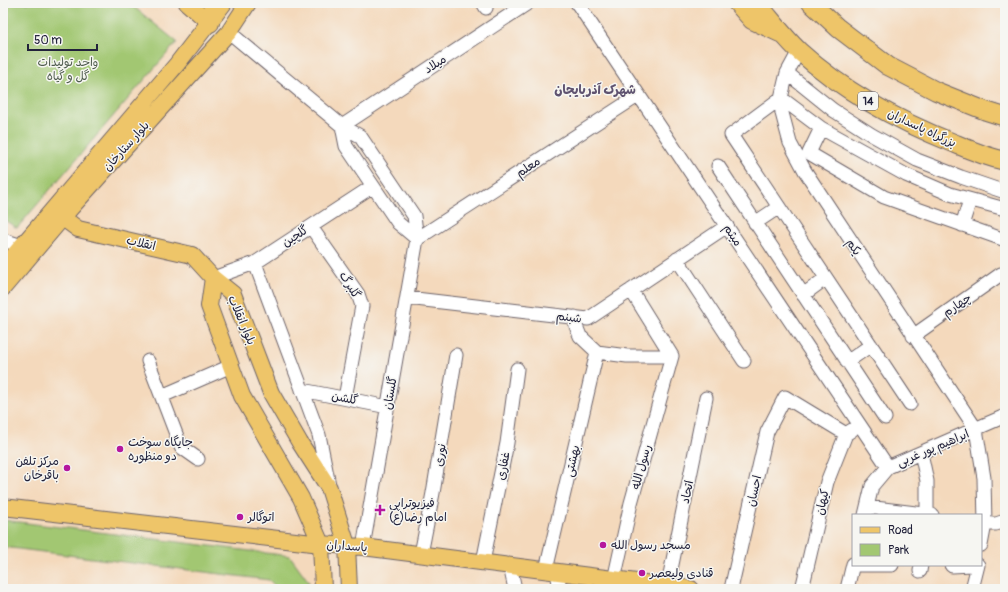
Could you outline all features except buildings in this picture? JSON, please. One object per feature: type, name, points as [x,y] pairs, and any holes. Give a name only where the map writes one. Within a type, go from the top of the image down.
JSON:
[{"type":"highway","points":[[210,23],[213,3]]},
{"type":"highway","points":[[737,3],[752,20],[786,36]]},
{"type":"highway","name":"بزرگراه پاسداران","points":[[757,3],[799,50],[832,79],[886,112],[932,135],[1005,162]]},
{"type":"highway","points":[[764,3],[786,36]]},
{"type":"highway","points":[[813,5],[838,28],[888,66],[936,90],[986,111],[1005,117]]},
{"type":"main road","points":[[187,3],[210,23]]},
{"type":"main road","name":"بلوار ستارخان","points":[[3,268],[178,64],[224,3]]},
{"type":"main road","name":"بلوار ستارخان","points":[[3,288],[63,218],[229,32],[248,3]]},
{"type":"main road","name":"انقلاب","points":[[63,218],[78,229],[192,255],[213,278]]},
{"type":"main road","name":"بلوار انقلاب","points":[[213,278],[209,306],[242,396],[301,498],[321,544],[323,589]]},
{"type":"main road","name":"بلوار انقلاب","points":[[213,278],[233,294],[271,393],[300,443],[329,488],[347,545],[349,589]]},
{"type":"main road","name":"پاسداران","points":[[3,507],[321,544],[347,545],[421,554],[552,571],[613,584],[691,589]]},
{"type":"street","name":"میلاد","points":[[342,126],[528,3]]},
{"type":"street","name":"میثم","points":[[577,3],[888,467]]},
{"type":"street","name":"گلستان","points":[[229,32],[342,126],[360,136],[414,216],[417,239],[363,547]]},
{"type":"street","name":"یکم","points":[[799,50],[787,72],[781,98],[782,113],[790,143],[805,171],[976,429]]},
{"type":"street","points":[[787,72],[833,110],[872,135],[917,160],[1005,192]]},
{"type":"street","name":"معلم","points":[[417,239],[639,95]]},
{"type":"street","points":[[910,404],[731,135],[781,98],[821,128],[906,174],[950,194],[1005,209]]},
{"type":"street","points":[[342,126],[346,146],[398,223],[417,239]]},
{"type":"street","points":[[821,128],[809,153],[884,197],[1005,240]]},
{"type":"street","points":[[718,166],[885,418]]},
{"type":"street","name":"گلچین","points":[[213,278],[255,263],[373,186]]},
{"type":"street","points":[[962,225],[970,200]]},
{"type":"street","points":[[755,222],[779,207]]},
{"type":"street","name":"شبنم","points":[[407,298],[588,319],[727,226]]},
{"type":"street","name":"گلبرگ","points":[[311,227],[358,294],[362,306],[345,398]]},
{"type":"street","points":[[3,240],[22,246]]},
{"type":"street","points":[[677,259],[744,361]]},
{"type":"street","points":[[255,263],[319,435],[329,488]]},
{"type":"street","name":"چهارم","points":[[913,336],[1001,274]]},
{"type":"street","points":[[803,295],[826,278]]},
{"type":"street","points":[[631,290],[672,356]]},
{"type":"street","points":[[575,317],[576,326],[580,336],[597,352],[627,356],[672,356]]},
{"type":"street","points":[[847,362],[871,345]]},
{"type":"street","name":"بهشتی","points":[[552,571],[597,352]]},
{"type":"street","name":"نوری","points":[[421,554],[433,493],[456,355]]},
{"type":"street","name":"رسول الله","points":[[613,584],[631,503],[672,356]]},
{"type":"street","points":[[148,361],[181,447],[198,459]]},
{"type":"street","points":[[162,396],[231,366]]},
{"type":"street","name":"غفاری","points":[[483,562],[507,444],[517,369]]},
{"type":"street","name":"گلشن","points":[[302,390],[388,407]]},
{"type":"street","name":"احسان","points":[[732,589],[767,432],[785,397],[846,434]]},
{"type":"street","name":"اتحاد","points":[[667,587],[706,398]]},
{"type":"street","name":"ابراهیم پور غربی","points":[[866,511],[872,486],[888,467],[1005,416]]},
{"type":"street","points":[[846,434],[860,424]]},
{"type":"street","points":[[976,429],[984,478],[982,535]]},
{"type":"street","name":"کیهان","points":[[802,589],[827,482],[846,434]]},
{"type":"street","points":[[921,453],[927,481],[929,514]]},
{"type":"street","points":[[866,511],[913,514]]},
{"type":"street","points":[[983,524],[996,524],[1005,520]]},
{"type":"street","points":[[510,566],[515,589]]},
{"type":"street","points":[[847,589],[853,566]]},
{"type":"street","points":[[972,589],[978,566]]},
{"type":"street","points":[[552,571],[560,589]]},
{"type":"green space","name":"واحد تولیدات گل و گیاه","points":[[3,3],[129,3],[177,42],[17,228],[3,219]]},
{"type":"green space","points":[[3,520],[290,556],[309,582],[309,589],[278,589],[269,580],[3,547]]},
{"type":"place","name":"جایگاه سوخت دو منظوره","points":[[120,449]]},
{"type":"place","name":"مرکز تلفن باقرخان","points":[[67,468]]},
{"type":"place","name":"فیزیوتراپی امام رضا(ع)","points":[[380,510]]},
{"type":"place","name":"اتوگالر","points":[[240,517]]},
{"type":"place","name":"مسجد رسول الله","points":[[603,545]]},
{"type":"place","name":"قنادی ولیعصر","points":[[642,573]]},
{"type":"district","name":"شهرک آذربایجان","points":[[595,89]]}]
